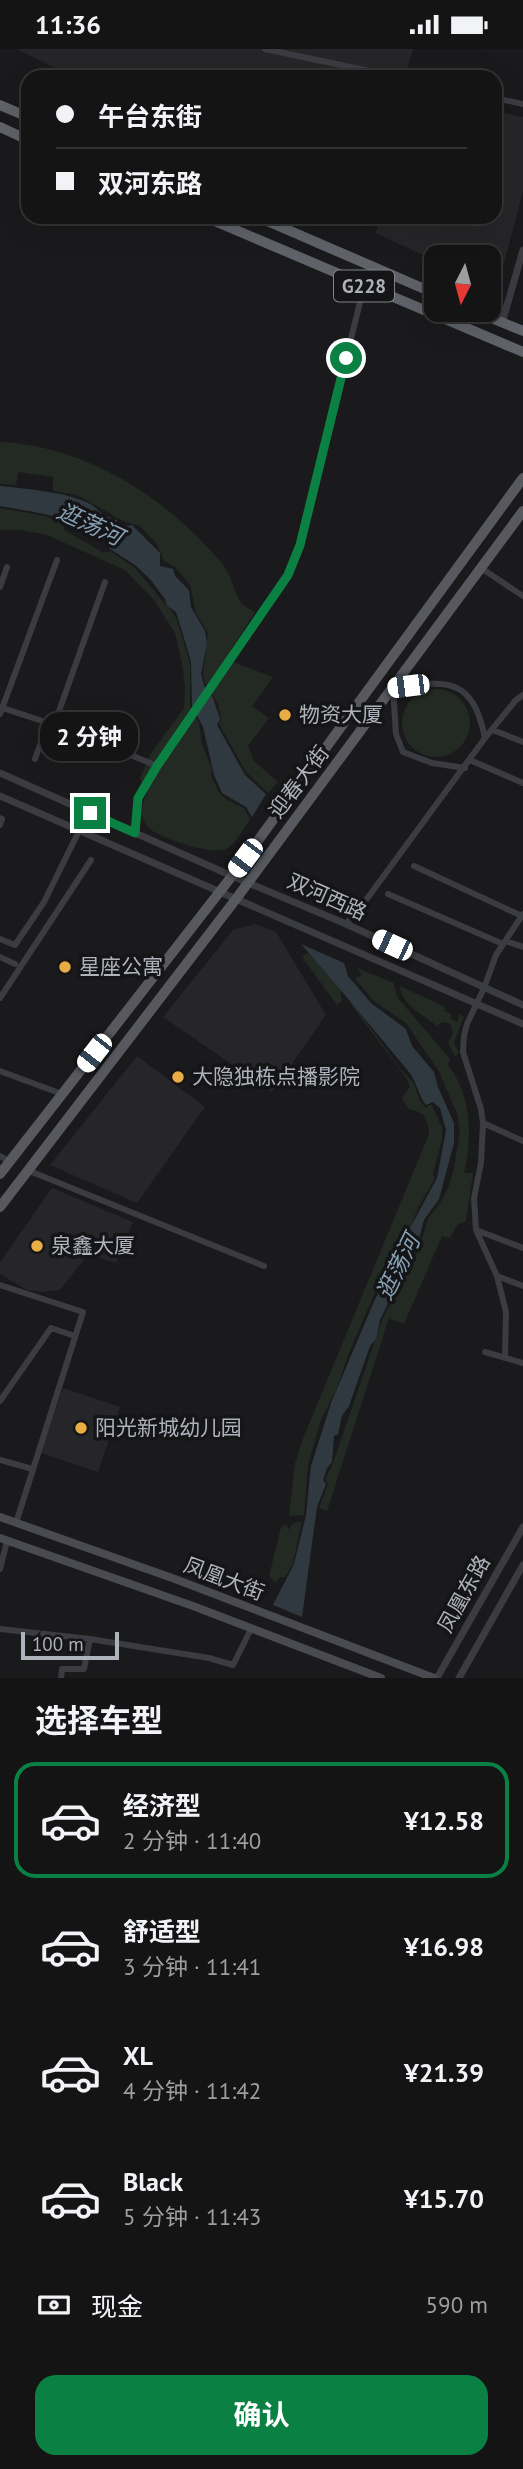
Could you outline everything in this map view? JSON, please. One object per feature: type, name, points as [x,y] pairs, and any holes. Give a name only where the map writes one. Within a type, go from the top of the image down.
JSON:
[{"type":"highway","points":[[0,105],[21,114]]},
{"type":"highway","points":[[0,128],[21,137]]},
{"type":"highway","name":"G228","points":[[221,224],[523,352]]},
{"type":"highway","name":"G228","points":[[274,224],[424,289]]},
{"type":"highway","points":[[502,323],[523,331]]},
{"type":"main road","name":"迎春大街","points":[[0,1174],[5,1159],[62,1094],[232,876],[523,478]]},
{"type":"main road","name":"迎春大街","points":[[0,1207],[249,882],[523,510]]},
{"type":"main road","name":"凤凰大街","points":[[0,1517],[436,1678]]},
{"type":"main road","name":"凤凰大街","points":[[4,1539],[381,1678]]},
{"type":"street","points":[[265,49],[365,70]]},
{"type":"street","points":[[502,100],[523,104]]},
{"type":"street","points":[[502,323],[523,250]]},
{"type":"street","points":[[135,833],[138,798],[288,575],[300,545],[364,286]]},
{"type":"street","points":[[57,560],[1,709],[51,724],[157,766]]},
{"type":"street","points":[[0,587],[7,567]]},
{"type":"street","points":[[481,568],[523,596]]},
{"type":"street","points":[[35,759],[105,582]]},
{"type":"street","points":[[465,768],[432,763],[403,752],[396,734],[393,688],[449,683],[466,694],[480,714],[485,738]]},
{"type":"street","points":[[346,924],[485,738],[523,695]]},
{"type":"street","points":[[493,730],[523,742]]},
{"type":"street","points":[[470,761],[523,783]]},
{"type":"street","name":"双河西路","points":[[0,773],[326,915],[523,1005]]},
{"type":"street","name":"双河西路","points":[[0,796],[523,1024]]},
{"type":"street","points":[[0,818],[0,825]]},
{"type":"street","points":[[0,939],[15,946],[44,902],[79,831]]},
{"type":"street","points":[[0,998],[91,860]]},
{"type":"street","points":[[414,866],[522,915],[496,955],[467,1024],[463,1052],[479,1098],[483,1123],[481,1163],[474,1198],[476,1230],[497,1276],[506,1312],[505,1358]]},
{"type":"street","points":[[388,894],[505,943],[523,947]]},
{"type":"street","points":[[0,957],[15,964]]},
{"type":"street","points":[[0,1071],[62,1094]]},
{"type":"street","points":[[483,1123],[523,1141]]},
{"type":"street","points":[[27,1171],[264,1266]]},
{"type":"street","points":[[476,1230],[523,1248]]},
{"type":"street","points":[[497,1276],[523,1286]]},
{"type":"street","points":[[0,1286],[83,1313],[16,1523]]},
{"type":"street","points":[[0,1401],[51,1328],[72,1335]]},
{"type":"street","points":[[485,1352],[523,1363]]},
{"type":"street","points":[[0,1460],[29,1468]]},
{"type":"street","name":"凤凰东路","points":[[436,1678],[523,1527]]},
{"type":"street","points":[[0,1569],[4,1539]]},
{"type":"street","name":"凤凰东路","points":[[459,1678],[523,1565]]},
{"type":"street","points":[[0,1629],[90,1639],[209,1658],[233,1665],[251,1629]]},
{"type":"street","points":[[61,1678],[62,1669],[84,1669],[90,1639]]},
{"type":"shaded area","points":[[16,49],[413,49],[407,70],[60,70]]},
{"type":"shaded area","points":[[502,112],[523,117],[523,191],[501,275],[501,245],[424,245],[424,255],[375,233],[379,224],[502,224]]},
{"type":"shaded area","points":[[0,442],[63,453],[122,479],[175,516],[224,566],[242,604],[255,612],[225,659],[273,677],[252,706],[269,718],[248,746],[254,761],[278,782],[268,793],[246,772],[219,724],[221,719],[218,703],[205,684],[203,674],[208,633],[196,613],[190,585],[176,568],[164,561],[156,543],[140,526],[123,521],[77,495],[53,491],[53,477],[18,472],[16,485],[0,484]]},
{"type":"shaded area","points":[[0,508],[45,516],[65,524],[64,530],[104,553],[110,551],[135,568],[176,617],[190,663],[190,706],[199,723],[202,744],[212,769],[211,776],[220,794],[244,808],[250,819],[237,840],[226,849],[210,850],[163,836],[149,828],[142,815],[147,793],[140,778],[150,755],[184,708],[183,669],[175,633],[154,600],[125,570],[47,535],[20,530],[0,530]]},
{"type":"shaded area","points":[[429,689],[443,689],[455,694],[465,704],[470,723],[465,742],[455,752],[443,757],[429,757],[417,752],[407,742],[402,730],[402,716],[407,704],[417,694]]},
{"type":"shaded area","points":[[255,924],[276,932],[326,1015],[272,1092],[163,1017],[233,930]]},
{"type":"shaded area","points":[[306,953],[317,958],[348,989],[360,1013],[399,1067],[414,1083],[420,1101],[426,1108],[431,1104],[442,1127],[442,1140],[433,1174],[435,1178],[418,1208],[407,1236],[404,1236],[398,1260],[374,1295],[337,1388],[320,1422],[308,1466],[304,1515],[289,1516],[295,1463],[302,1441],[429,1134],[423,1114],[409,1109],[402,1098],[410,1087],[407,1079],[353,1007],[345,991],[340,992],[342,1001],[337,1005],[302,957]]},
{"type":"shaded area","points":[[357,968],[394,983],[397,997],[450,1059],[448,1065],[456,1076],[466,1102],[468,1116],[469,1145],[464,1173],[473,1173],[466,1221],[457,1225],[450,1238],[442,1236],[404,1324],[389,1318],[327,1511],[319,1508],[328,1484],[325,1479],[333,1463],[382,1320],[418,1250],[429,1217],[448,1188],[460,1130],[457,1113],[438,1070],[406,1023],[375,1002],[354,978],[362,976]]},
{"type":"shaded area","points":[[400,986],[445,1007],[444,1011],[451,1014],[451,1019],[457,1022],[460,1014],[464,1017],[454,1042],[459,1052],[455,1057],[448,1043],[453,1033],[450,1024],[442,1022],[437,1026],[419,1013],[408,1004]]},
{"type":"shaded area","points":[[137,1056],[205,1107],[137,1203],[50,1165]]},
{"type":"shaded area","points":[[52,1188],[133,1222],[116,1263],[88,1254],[60,1290],[27,1290],[0,1274],[0,1262]]},
{"type":"shaded area","name":"阳光新城幼儿园","points":[[63,1388],[120,1407],[98,1472],[41,1453]]},
{"type":"shaded area","points":[[302,1521],[293,1564],[285,1577],[280,1577],[276,1583],[269,1576],[281,1527],[287,1524],[289,1530],[292,1524]]},
{"type":"water","name":"逛荡河","points":[[0,486],[74,498],[89,503],[106,516],[117,520],[117,524],[132,525],[160,553],[160,566],[173,569],[175,576],[189,590],[191,607],[205,631],[207,643],[201,674],[220,719],[217,725],[245,775],[266,794],[252,817],[246,807],[222,793],[214,775],[203,727],[192,706],[191,661],[176,612],[167,606],[150,579],[135,565],[110,549],[106,540],[96,540],[91,532],[82,532],[68,521],[57,517],[0,506]]},
{"type":"water","name":"逛荡河","points":[[301,944],[344,963],[348,976],[371,1003],[406,1029],[412,1046],[434,1072],[454,1123],[454,1143],[439,1199],[424,1220],[416,1250],[402,1282],[392,1295],[380,1320],[376,1339],[370,1346],[349,1406],[342,1416],[338,1434],[334,1436],[332,1462],[323,1480],[326,1484],[317,1507],[302,1617],[273,1605],[294,1564],[306,1515],[311,1466],[331,1403],[376,1297],[406,1252],[410,1228],[437,1178],[446,1130],[440,1108],[433,1102],[426,1105],[409,1072]]},
{"type":"place","name":"物资大厦","points":[[285,715]]},
{"type":"place","name":"星座公寓","points":[[65,967]]},
{"type":"place","name":"大隐独栋点播影院","points":[[178,1077]]},
{"type":"place","name":"泉鑫大厦","points":[[37,1246]]},
{"type":"place","name":"阳光新城幼儿园","points":[[81,1428]]},
{"type":"route","points":[[90,813],[135,833],[138,798],[288,575],[300,545],[346,358]]}]
